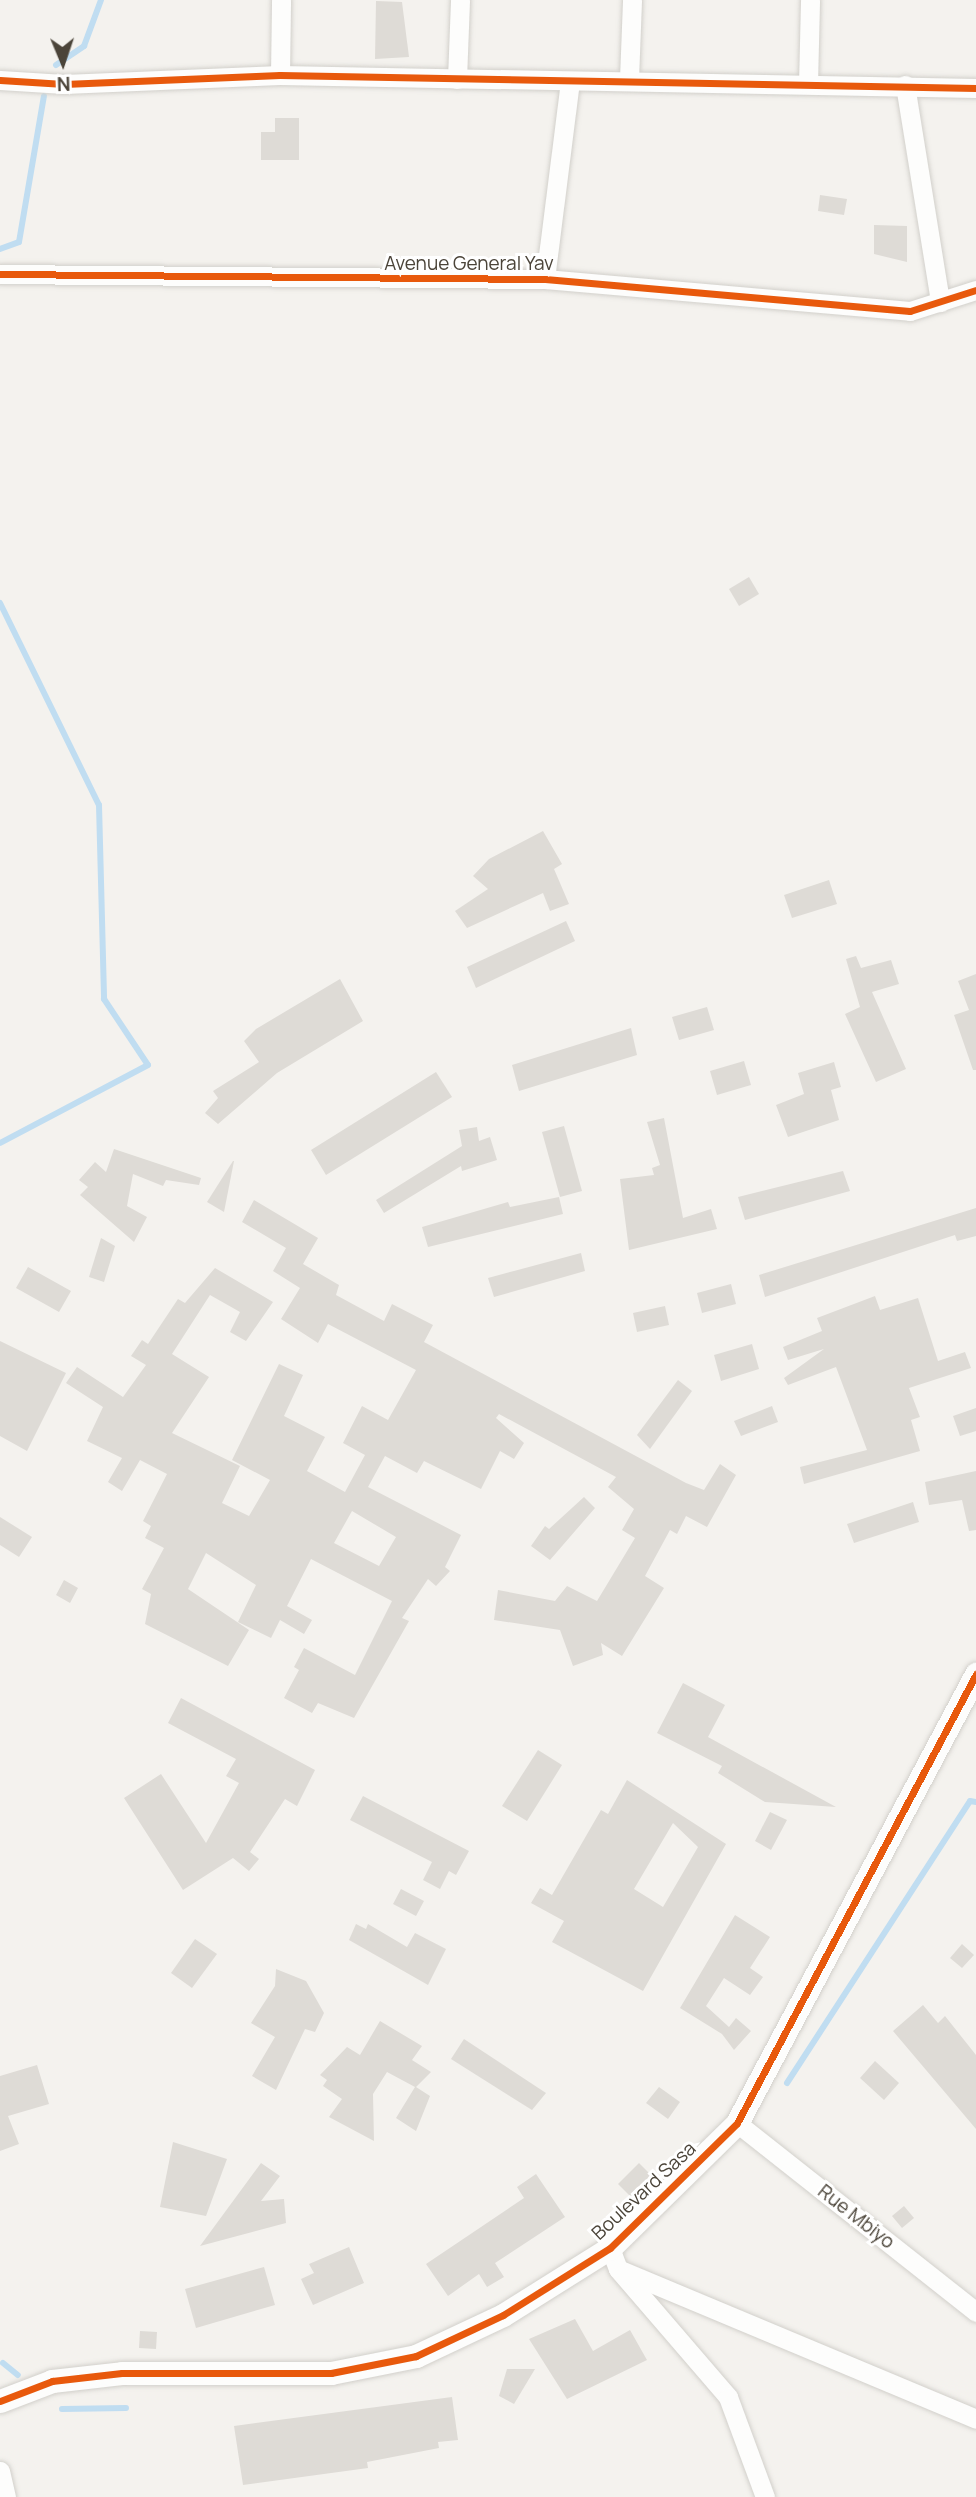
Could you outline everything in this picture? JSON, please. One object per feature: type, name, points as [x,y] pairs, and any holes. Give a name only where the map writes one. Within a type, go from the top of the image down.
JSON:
[{"type":"street","points":[[280,75],[281,0]]},
{"type":"street","points":[[457,79],[460,0]]},
{"type":"street","points":[[629,79],[632,0]]},
{"type":"street","points":[[808,84],[810,0]]},
{"type":"street","points":[[0,80],[64,84],[280,75],[570,82],[629,79],[976,88]]},
{"type":"street","points":[[545,279],[570,82]]},
{"type":"street","points":[[905,85],[940,302]]},
{"type":"street","name":"Avenue General Yav","points":[[0,274],[545,279],[910,311],[976,290]]},
{"type":"street","name":"Boulevard Sasa","points":[[0,2401],[52,2381],[122,2373],[331,2374],[416,2356],[614,2258],[737,2123],[976,1674]]},
{"type":"street","name":"Rue Mbiyo","points":[[737,2123],[976,2312]]},
{"type":"street","points":[[614,2258],[976,2419]]},
{"type":"street","points":[[614,2258],[727,2397],[765,2497]]},
{"type":"street","points":[[0,2471],[6,2497]]},
{"type":"building","points":[[376,1],[402,2],[409,57],[375,59]]},
{"type":"building","points":[[275,118],[299,118],[299,160],[261,160],[261,132],[275,132]]},
{"type":"building","points":[[820,195],[847,199],[844,215],[818,211]]},
{"type":"building","points":[[874,225],[907,226],[907,262],[874,254]]},
{"type":"building","points":[[749,577],[759,594],[739,606],[729,589]]},
{"type":"building","points":[[543,831],[562,864],[554,869],[569,904],[550,911],[543,893],[467,928],[455,911],[488,889],[473,876],[489,859]]},
{"type":"building","points":[[829,880],[837,904],[792,918],[784,895]]},
{"type":"building","points":[[566,921],[575,941],[476,988],[467,967]]},
{"type":"building","points":[[856,956],[861,968],[891,960],[899,984],[872,992],[906,1069],[876,1082],[845,1014],[860,1007],[846,959]]},
{"type":"building","points":[[976,974],[976,1070],[973,1070],[954,1015],[969,1010],[958,981]]},
{"type":"building","points":[[340,979],[363,1021],[277,1073],[218,1124],[205,1113],[218,1098],[213,1091],[259,1062],[244,1041],[256,1029]]},
{"type":"building","points":[[707,1007],[714,1030],[679,1040],[672,1017]]},
{"type":"building","points":[[631,1028],[637,1055],[519,1091],[512,1065]]},
{"type":"building","points":[[744,1061],[751,1085],[717,1095],[710,1071]]},
{"type":"building","points":[[834,1062],[841,1087],[831,1090],[839,1120],[788,1137],[776,1105],[804,1094],[798,1073]]},
{"type":"building","points":[[436,1072],[452,1097],[326,1175],[311,1150]]},
{"type":"building","points":[[664,1118],[683,1218],[711,1209],[717,1229],[629,1250],[620,1179],[654,1175],[652,1168],[660,1165],[647,1122]]},
{"type":"building","points":[[564,1126],[582,1191],[560,1197],[542,1132]]},
{"type":"building","points":[[477,1127],[479,1141],[490,1137],[497,1160],[462,1171],[461,1166],[384,1213],[376,1200],[462,1146],[459,1130]]},
{"type":"building","points":[[114,1149],[201,1178],[199,1185],[166,1180],[163,1186],[133,1174],[127,1206],[147,1217],[134,1242],[80,1195],[88,1187],[79,1180],[95,1162],[106,1172]]},
{"type":"building","points":[[234,1161],[224,1212],[207,1202]]},
{"type":"building","points":[[843,1171],[850,1191],[745,1220],[738,1197]]},
{"type":"building","points":[[559,1197],[563,1214],[428,1247],[422,1227],[508,1202],[510,1207]]},
{"type":"building","points":[[254,1200],[318,1238],[303,1264],[339,1285],[336,1295],[384,1321],[392,1304],[433,1325],[424,1342],[686,1483],[704,1490],[720,1464],[736,1475],[707,1527],[686,1516],[677,1534],[670,1530],[645,1576],[664,1588],[622,1656],[601,1643],[603,1655],[573,1666],[560,1630],[494,1620],[498,1590],[555,1601],[567,1586],[597,1601],[635,1538],[622,1530],[634,1509],[608,1487],[616,1477],[499,1414],[496,1418],[524,1443],[514,1459],[500,1451],[481,1489],[424,1461],[417,1473],[385,1456],[368,1487],[461,1535],[445,1567],[450,1571],[436,1586],[428,1579],[402,1618],[409,1621],[354,1718],[318,1703],[312,1713],[284,1698],[299,1670],[294,1667],[304,1648],[355,1675],[392,1601],[311,1559],[287,1606],[312,1620],[304,1634],[280,1620],[271,1638],[238,1622],[256,1585],[206,1553],[188,1589],[249,1630],[228,1666],[145,1624],[151,1594],[142,1589],[164,1548],[145,1538],[151,1526],[143,1521],[167,1474],[140,1460],[122,1491],[108,1482],[122,1458],[87,1441],[103,1407],[66,1383],[77,1367],[123,1397],[146,1365],[131,1356],[142,1340],[148,1344],[178,1299],[185,1303],[215,1268],[273,1302],[246,1341],[230,1332],[240,1312],[210,1295],[172,1354],[209,1377],[172,1433],[240,1466],[222,1503],[249,1516],[270,1480],[232,1460],[279,1364],[303,1375],[284,1416],[325,1437],[307,1471],[345,1492],[365,1455],[343,1443],[362,1406],[388,1420],[416,1370],[328,1324],[318,1343],[281,1319],[300,1288],[273,1271],[286,1248],[242,1222]],"holes":[[[352,1511],[396,1537],[379,1566],[334,1543]]]},
{"type":"building","points":[[976,1208],[976,1236],[957,1241],[955,1235],[765,1297],[759,1275]]},
{"type":"building","points":[[101,1238],[115,1246],[104,1282],[89,1277]]},
{"type":"building","points":[[581,1253],[585,1271],[494,1297],[488,1278]]},
{"type":"building","points":[[28,1267],[71,1291],[59,1312],[16,1288]]},
{"type":"building","points":[[731,1284],[736,1304],[702,1313],[697,1293]]},
{"type":"building","points":[[875,1296],[880,1310],[918,1298],[938,1361],[965,1352],[971,1368],[909,1388],[920,1417],[911,1420],[920,1451],[804,1484],[800,1467],[867,1450],[836,1367],[788,1385],[784,1378],[824,1349],[788,1360],[783,1347],[822,1331],[817,1318]]},
{"type":"building","points":[[665,1306],[669,1325],[637,1332],[633,1313]]},
{"type":"building","points":[[0,1341],[66,1373],[27,1451],[0,1436]]},
{"type":"building","points":[[752,1344],[759,1369],[721,1381],[714,1355]]},
{"type":"building","points":[[678,1380],[692,1391],[650,1449],[637,1435]]},
{"type":"building","points":[[772,1406],[778,1422],[741,1436],[734,1421]]},
{"type":"building","points":[[976,1408],[976,1431],[960,1436],[953,1416]]},
{"type":"building","points":[[976,1471],[976,1530],[969,1531],[962,1500],[929,1505],[925,1482]]},
{"type":"building","points":[[584,1497],[595,1508],[550,1560],[531,1546],[545,1526],[549,1529]]},
{"type":"building","points":[[913,1502],[919,1522],[854,1543],[847,1524]]},
{"type":"building","points":[[0,1517],[32,1537],[19,1557],[0,1545]]},
{"type":"building","points":[[64,1580],[78,1588],[70,1603],[56,1595]]},
{"type":"building","points":[[683,1683],[725,1705],[708,1737],[836,1807],[765,1802],[718,1773],[722,1766],[657,1733]]},
{"type":"building","points":[[181,1698],[315,1770],[297,1806],[285,1799],[250,1852],[259,1859],[249,1871],[233,1858],[183,1890],[124,1798],[161,1774],[206,1843],[239,1783],[226,1776],[236,1759],[168,1723]]},
{"type":"building","points":[[538,1750],[562,1765],[527,1821],[502,1806]]},
{"type":"building","points":[[627,1780],[726,1844],[643,1991],[552,1942],[564,1921],[531,1903],[540,1888],[552,1895],[601,1810],[608,1814]],"holes":[[[673,1823],[698,1847],[663,1907],[634,1889]]]},
{"type":"building","points":[[363,1796],[469,1851],[456,1875],[449,1871],[440,1889],[423,1880],[432,1862],[350,1820]]},
{"type":"building","points":[[770,1812],[787,1820],[771,1850],[755,1841]]},
{"type":"building","points":[[401,1889],[424,1901],[416,1916],[393,1904]]},
{"type":"building","points":[[735,1915],[770,1937],[750,1968],[763,1977],[750,1995],[724,1978],[706,2006],[729,2027],[736,2018],[751,2031],[734,2050],[722,2034],[680,2008]]},
{"type":"building","points":[[356,1924],[366,1929],[368,1924],[407,1947],[415,1933],[446,1949],[428,1985],[349,1940]]},
{"type":"building","points":[[195,1939],[217,1954],[192,1988],[171,1973]]},
{"type":"building","points":[[962,1944],[974,1955],[962,1968],[950,1958]]},
{"type":"building","points":[[276,1969],[306,1981],[324,2013],[315,2032],[305,2029],[276,2090],[252,2076],[275,2037],[251,2023],[275,1986]]},
{"type":"building","points":[[923,2005],[938,2023],[945,2016],[976,2055],[976,2129],[893,2031]]},
{"type":"building","points":[[380,2021],[422,2046],[412,2060],[431,2072],[416,2087],[430,2096],[416,2131],[396,2118],[415,2087],[387,2072],[373,2094],[374,2141],[329,2117],[342,2099],[323,2086],[327,2080],[320,2075],[347,2047],[360,2055]]},
{"type":"building","points":[[464,2039],[546,2093],[532,2110],[451,2059]]},
{"type":"building","points":[[875,2061],[899,2083],[884,2100],[860,2078]]},
{"type":"building","points":[[37,2065],[49,2104],[8,2116],[19,2144],[0,2151],[0,2076]]},
{"type":"building","points":[[659,2087],[680,2102],[668,2119],[646,2103]]},
{"type":"building","points":[[173,2142],[227,2159],[206,2216],[160,2207]]},
{"type":"building","points":[[261,2163],[280,2176],[261,2201],[284,2199],[286,2223],[200,2246]]},
{"type":"building","points":[[639,2163],[652,2176],[631,2197],[618,2184]]},
{"type":"building","points":[[536,2174],[565,2217],[495,2263],[504,2277],[487,2287],[479,2274],[448,2296],[426,2264],[524,2198],[517,2187]]},
{"type":"building","points":[[904,2206],[914,2218],[902,2228],[892,2216]]},
{"type":"building","points":[[349,2247],[364,2283],[313,2305],[301,2279],[314,2273],[309,2264]]},
{"type":"building","points":[[264,2267],[275,2305],[196,2328],[185,2289]]},
{"type":"building","points":[[575,2319],[593,2351],[630,2330],[647,2360],[567,2399],[529,2339]]},
{"type":"building","points":[[140,2331],[157,2332],[156,2349],[139,2348]]},
{"type":"building","points":[[507,2369],[535,2369],[514,2404],[499,2396]]},
{"type":"building","points":[[452,2397],[458,2440],[438,2442],[439,2448],[367,2462],[368,2468],[243,2485],[234,2426]]},
{"type":"waterway","points":[[56,65],[84,46],[101,0]]},
{"type":"waterway","points":[[0,249],[19,242],[44,96]]},
{"type":"waterway","points":[[0,603],[99,805],[104,999],[148,1065],[0,1143]]},
{"type":"waterway","points":[[787,2083],[970,1801],[976,1802]]},
{"type":"waterway","points":[[3,2363],[18,2375]]},
{"type":"waterway","points":[[62,2409],[126,2408]]},
{"type":"cycle path","points":[[0,80],[64,84],[280,75],[976,88]]},
{"type":"cycle path","points":[[0,274],[545,279],[910,311],[976,290]]},
{"type":"cycle path","points":[[0,2401],[52,2381],[122,2373],[331,2373],[416,2356],[503,2315],[610,2248],[737,2123],[976,1674]]}]
